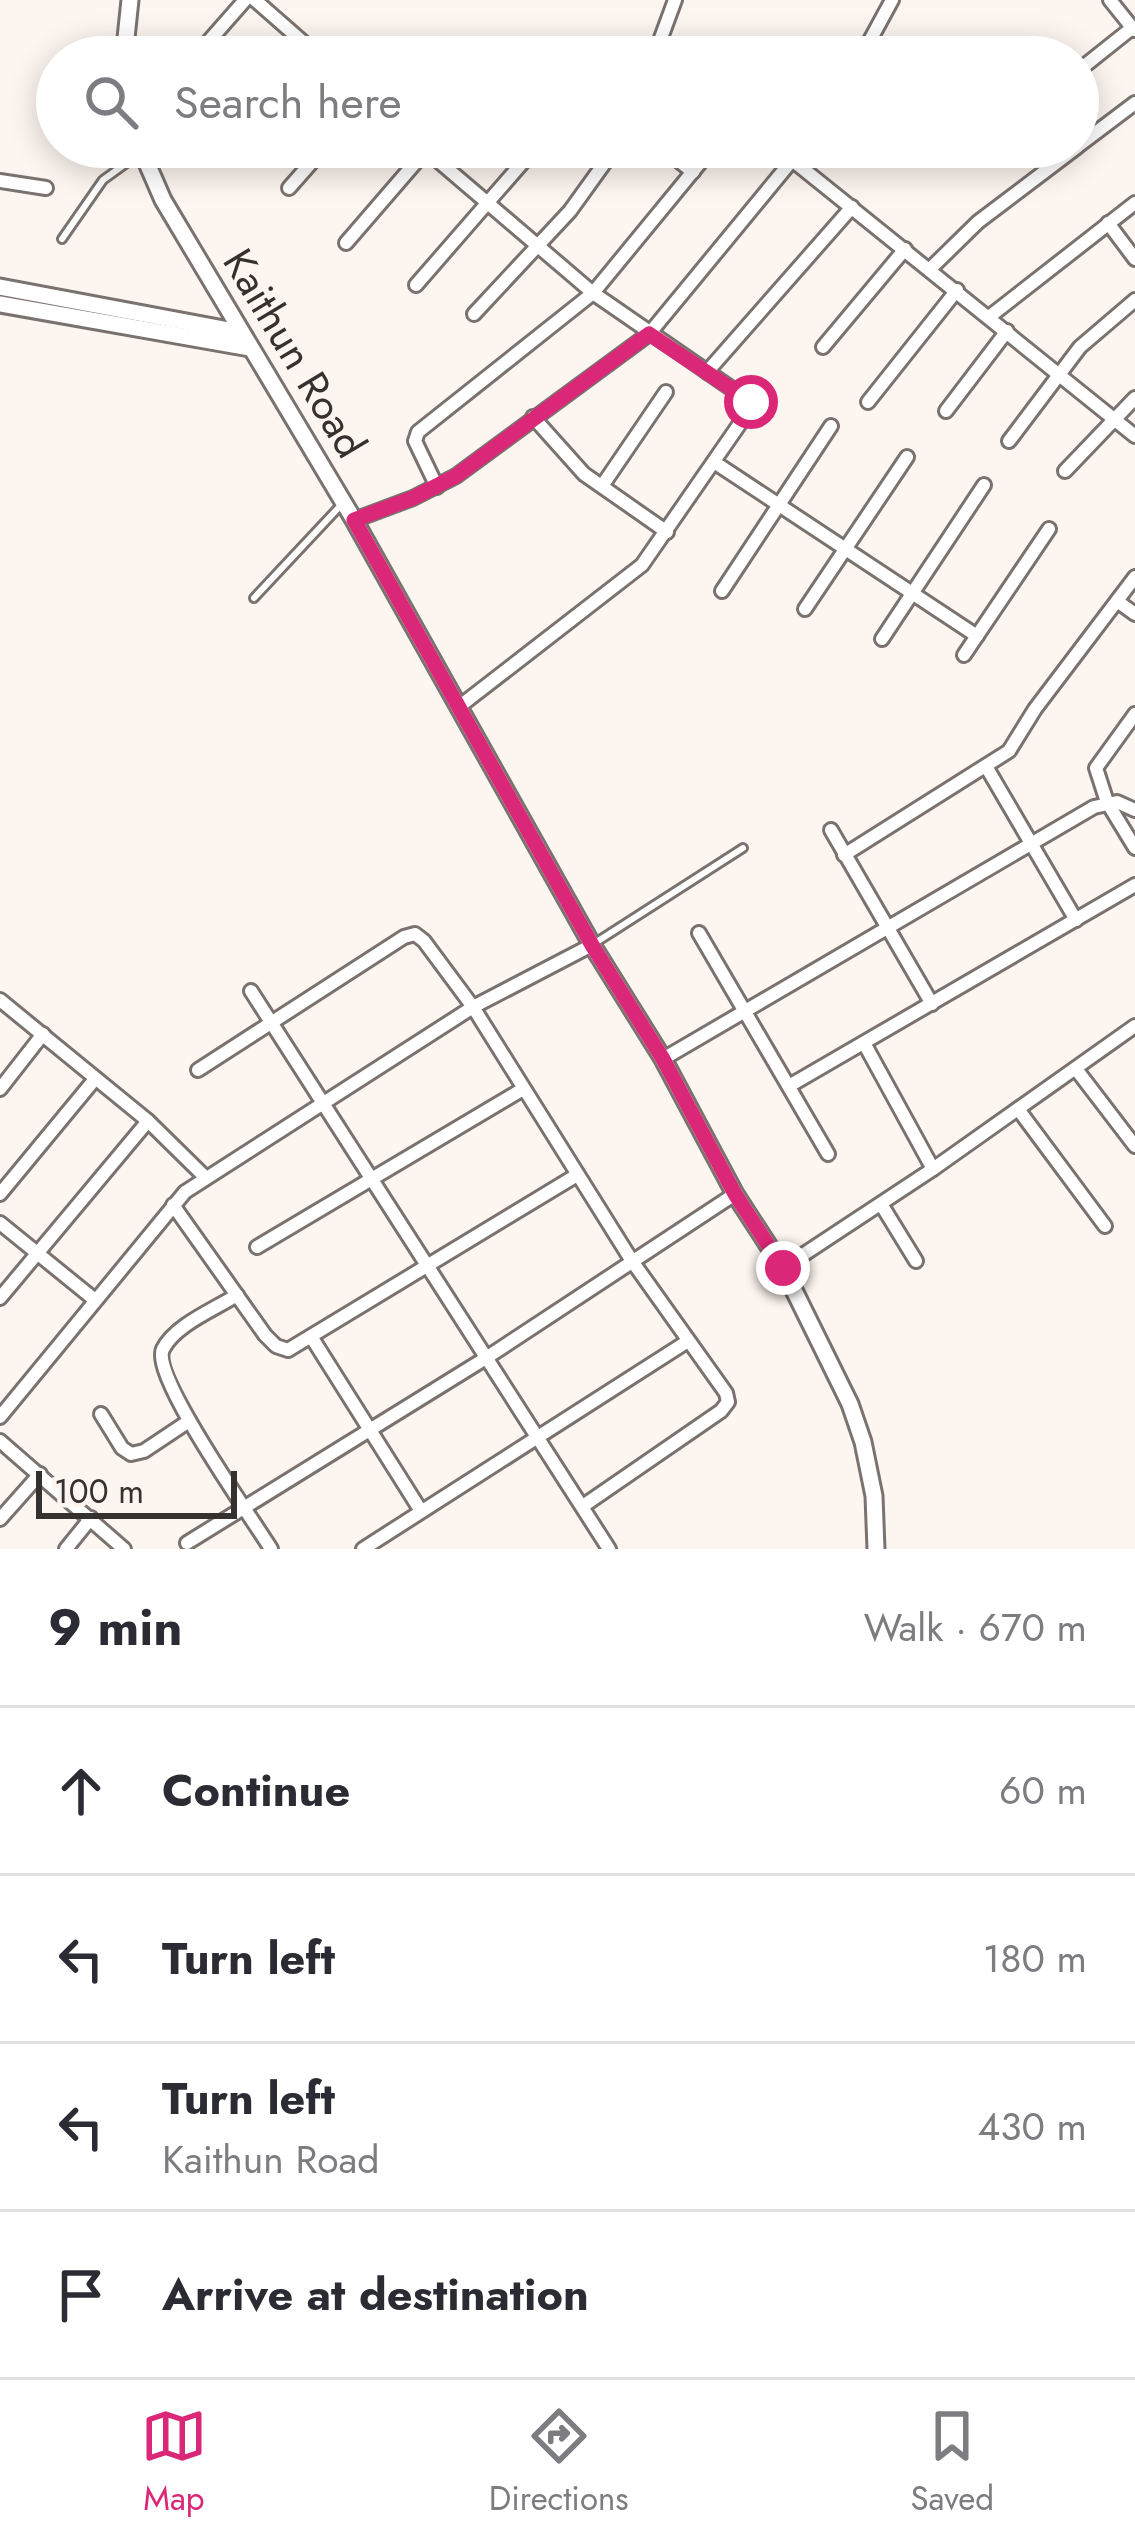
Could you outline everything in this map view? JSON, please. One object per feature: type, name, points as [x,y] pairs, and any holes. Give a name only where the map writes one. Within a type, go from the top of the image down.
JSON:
[{"type":"street","points":[[126,36],[130,0]]},
{"type":"street","points":[[213,36],[245,0]]},
{"type":"street","points":[[255,0],[288,36]]},
{"type":"street","points":[[664,36],[675,0]]},
{"type":"street","points":[[872,36],[892,0]]},
{"type":"street","points":[[1099,55],[1134,29],[1110,0]]},
{"type":"street","points":[[1099,131],[1135,104]]},
{"type":"street","name":"Kaithun Road","points":[[149,168],[163,200],[354,520],[592,945],[663,1059],[735,1194],[783,1268],[850,1404],[863,1442],[874,1496],[876,1549]]},
{"type":"street","points":[[289,188],[307,168]]},
{"type":"street","points":[[346,242],[408,168]]},
{"type":"street","points":[[447,168],[592,293],[750,405],[642,565],[460,706]]},
{"type":"street","points":[[416,285],[518,168]]},
{"type":"street","points":[[474,314],[538,248],[601,168]]},
{"type":"street","points":[[688,168],[693,172]]},
{"type":"street","points":[[437,487],[415,441],[418,432],[592,293],[696,168]]},
{"type":"street","points":[[354,520],[437,487],[649,334],[786,168]]},
{"type":"street","points":[[803,168],[1135,436]]},
{"type":"street","points":[[930,269],[978,222],[1049,168]]},
{"type":"street","points":[[0,182],[46,188]]},
{"type":"street","points":[[989,317],[1135,203]]},
{"type":"street","points":[[707,372],[852,207]]},
{"type":"street","points":[[1108,223],[1135,260]]},
{"type":"street","points":[[823,346],[904,249]]},
{"type":"street","points":[[0,287],[240,332]]},
{"type":"street","points":[[868,402],[957,290]]},
{"type":"street","points":[[1009,441],[1058,374],[1105,322],[1135,300]]},
{"type":"street","points":[[0,304],[250,348]]},
{"type":"street","points":[[946,411],[1007,331]]},
{"type":"street","points":[[602,486],[667,392]]},
{"type":"street","points":[[1065,471],[1135,398]]},
{"type":"street","points":[[533,417],[584,474],[667,532]]},
{"type":"street","points":[[722,591],[831,426]]},
{"type":"street","points":[[805,608],[907,457]]},
{"type":"street","points":[[714,462],[977,636]]},
{"type":"street","points":[[882,639],[984,485]]},
{"type":"street","points":[[964,656],[1049,529]]},
{"type":"street","points":[[844,855],[987,768],[1017,741],[1035,709],[1135,577]]},
{"type":"street","points":[[1117,601],[1135,614]]},
{"type":"street","points":[[1135,714],[1096,768],[1107,802],[1135,848]]},
{"type":"street","points":[[987,768],[1076,920]]},
{"type":"street","points":[[663,1059],[1107,802],[1135,810]]},
{"type":"street","points":[[831,830],[932,1004]]},
{"type":"street","points":[[789,1086],[1135,885]]},
{"type":"street","points":[[699,933],[828,1154]]},
{"type":"street","points":[[198,1070],[404,937],[415,934],[424,941],[473,1007],[632,1261],[726,1394],[728,1402],[584,1507]]},
{"type":"street","points":[[0,1417],[173,1205],[205,1177],[473,1007],[592,945]]},
{"type":"street","points":[[250,991],[609,1549]]},
{"type":"street","points":[[0,1000],[148,1121],[205,1177]]},
{"type":"street","points":[[783,1268],[934,1169],[1135,1026]]},
{"type":"street","points":[[0,1089],[43,1034]]},
{"type":"street","points":[[864,1043],[934,1169]]},
{"type":"street","points":[[1076,1069],[1135,1146]]},
{"type":"street","points":[[0,1194],[95,1078]]},
{"type":"street","points":[[257,1247],[523,1089]]},
{"type":"street","points":[[1018,1109],[1106,1226]]},
{"type":"street","points":[[0,1298],[148,1121]]},
{"type":"street","points":[[173,1205],[276,1346],[293,1349],[577,1175]]},
{"type":"street","points":[[188,1544],[486,1358],[735,1194]]},
{"type":"street","points":[[881,1204],[916,1262]]},
{"type":"street","points":[[0,1223],[95,1300]]},
{"type":"street","points":[[237,1295],[172,1337],[160,1353],[163,1373],[189,1421],[271,1549]]},
{"type":"street","points":[[312,1338],[421,1511]]},
{"type":"street","points":[[363,1549],[688,1341]]},
{"type":"street","points":[[101,1414],[131,1454],[144,1451],[189,1421]]},
{"type":"street","points":[[0,1441],[124,1549]]},
{"type":"street","points":[[0,1519],[40,1474]]},
{"type":"street","points":[[66,1549],[91,1519]]},
{"type":"lane","points":[[62,239],[104,180],[119,168]]},
{"type":"lane","points":[[254,598],[343,502]]},
{"type":"lane","points":[[592,945],[743,848]]},
{"type":"route","points":[[751,402],[649,334],[456,476],[354,520],[592,945],[663,1059],[735,1194],[783,1268]]}]
